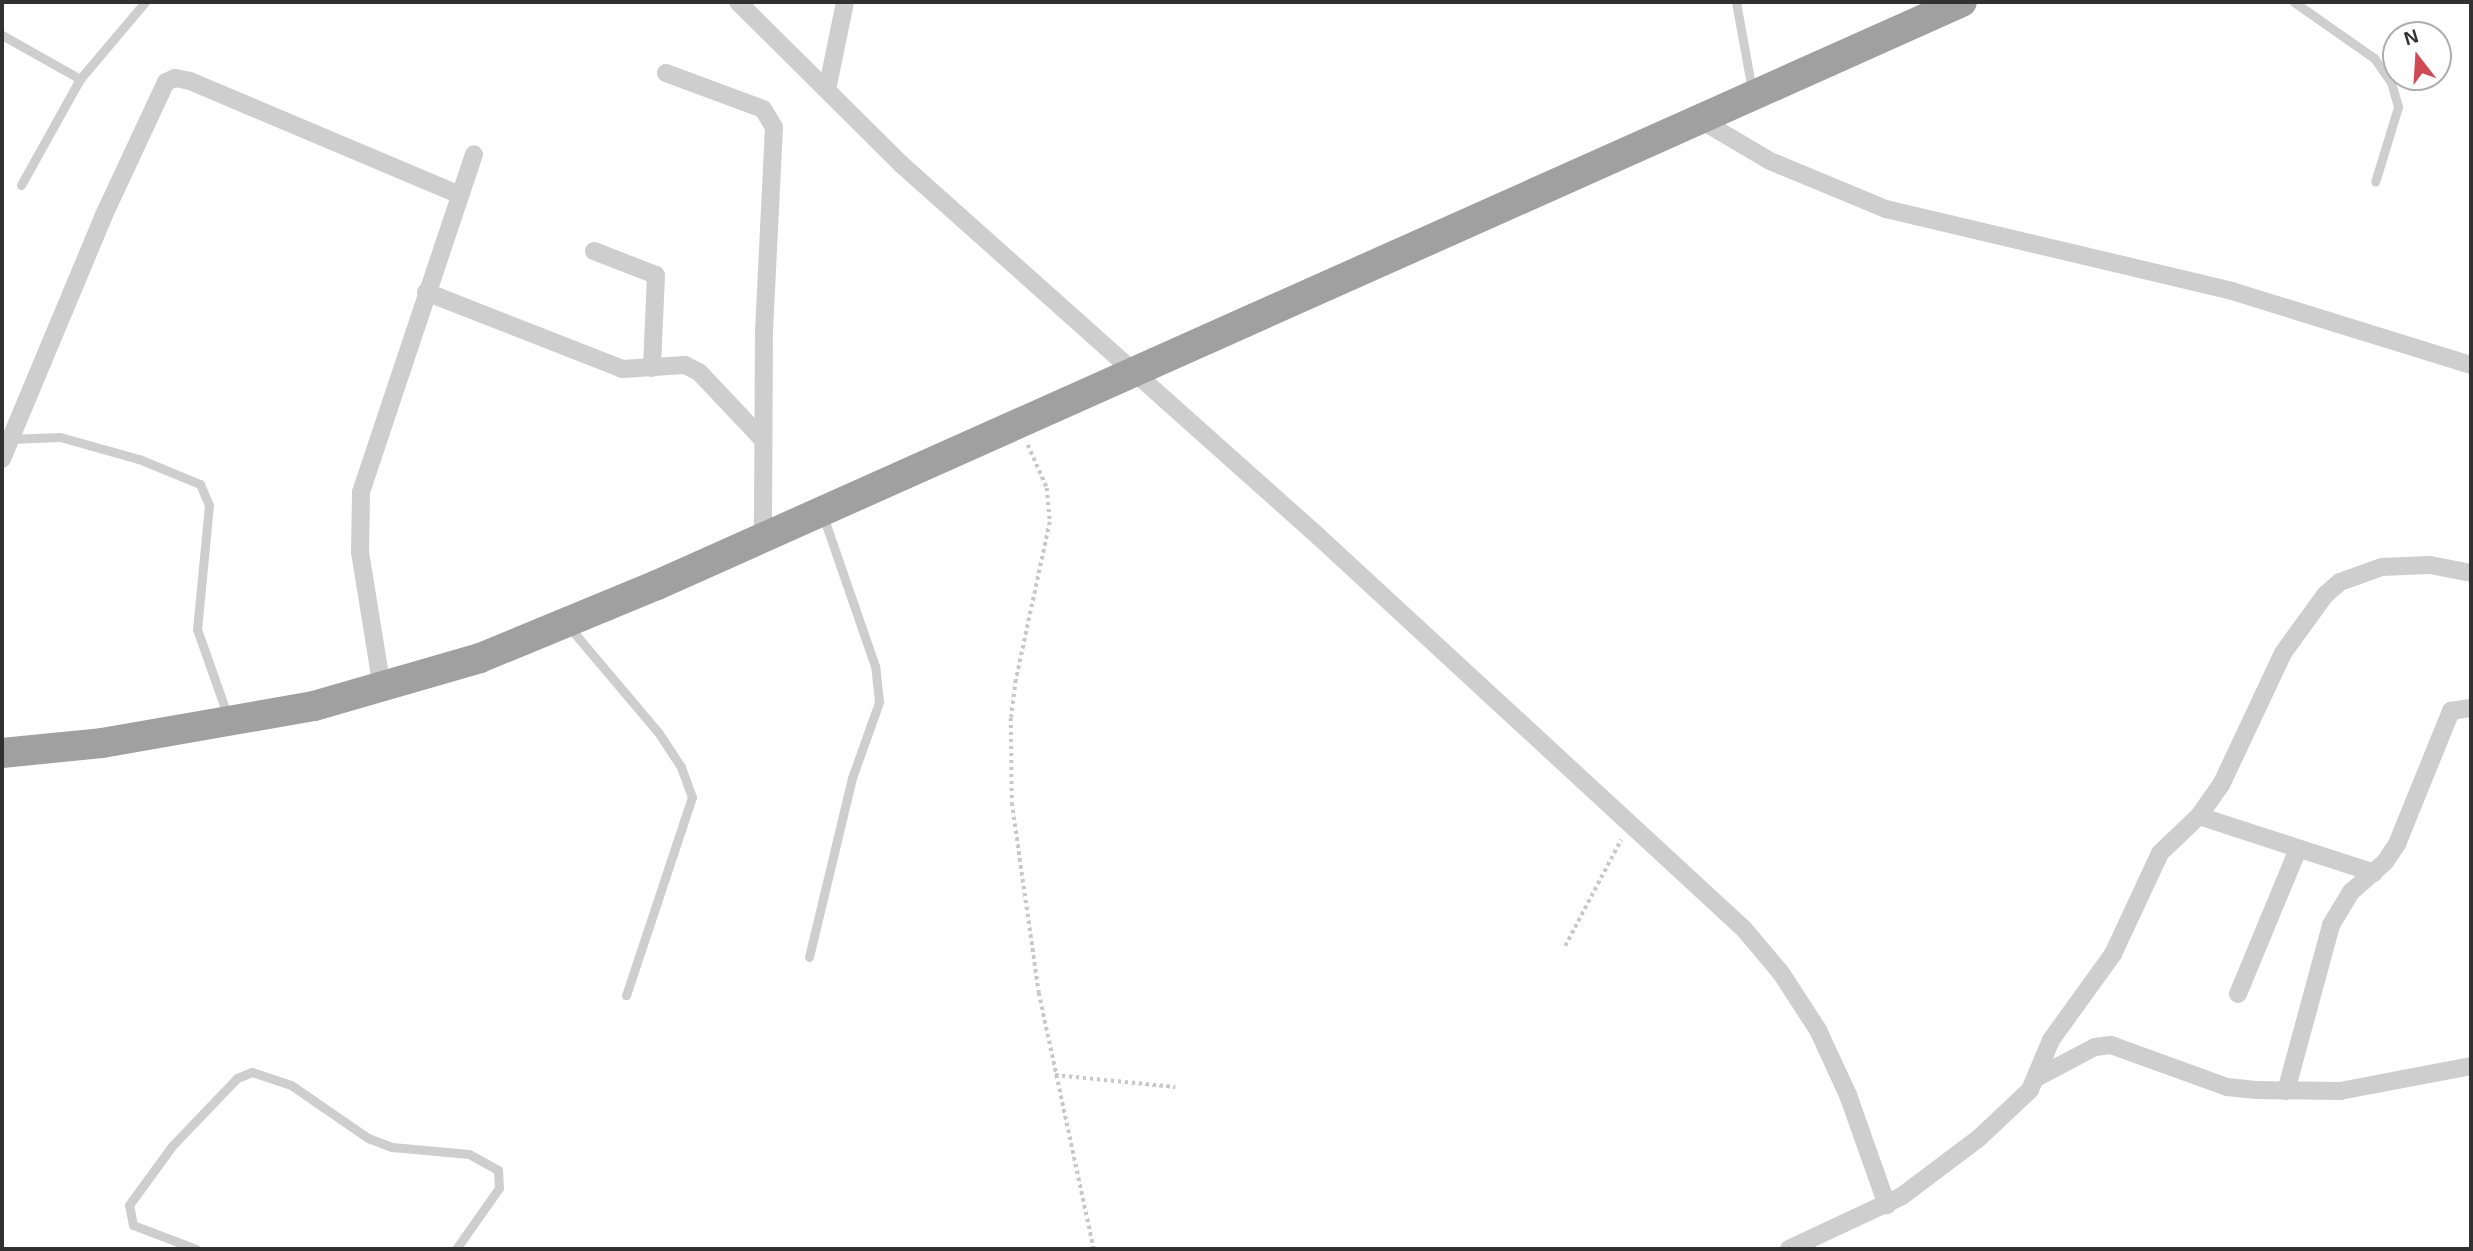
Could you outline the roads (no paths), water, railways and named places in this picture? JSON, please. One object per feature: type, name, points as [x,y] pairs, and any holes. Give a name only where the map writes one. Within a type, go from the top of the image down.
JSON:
[{"type":"highway","points":[[2,753],[229,722],[382,688],[480,658],[567,624],[1020,424],[1962,2]]},
{"type":"street","points":[[738,2],[1118,378],[1320,537],[1763,950],[1800,1000],[1834,1062],[1881,1208]]},
{"type":"street","points":[[827,90],[845,2]]},
{"type":"street","points":[[666,73],[763,109],[774,127],[762,538]]},
{"type":"street","points":[[2,459],[103,217],[166,82],[175,78],[190,82],[460,195]]},
{"type":"street","points":[[1699,119],[1770,161],[1886,209],[2232,291],[2471,365]]},
{"type":"street","points":[[382,688],[360,552],[361,492],[474,154]]},
{"type":"street","points":[[594,251],[656,275],[652,368]]},
{"type":"street","points":[[426,292],[622,369],[685,365],[699,372],[763,440]]},
{"type":"street","points":[[1789,1249],[1881,1208],[1979,1138],[2019,1103],[2038,1077],[2051,1040],[2113,954],[2160,852],[2199,816],[2239,753],[2283,653],[2325,596],[2340,582],[2382,567],[2430,565],[2471,573]]},
{"type":"street","points":[[2286,1091],[2331,925],[2351,892],[2374,873],[2397,844],[2446,719],[2457,707],[2471,708]]},
{"type":"street","points":[[2199,816],[2374,873]]},
{"type":"street","points":[[2238,994],[2298,849]]},
{"type":"street","points":[[2038,1077],[2086,1051],[2111,1045],[2227,1087],[2286,1091],[2381,1085],[2471,1066]]},
{"type":"lane","points":[[21,186],[79,79],[145,2]]},
{"type":"lane","points":[[1736,2],[1752,95]]},
{"type":"lane","points":[[2294,2],[2374,58],[2391,82],[2398,107],[2375,182]]},
{"type":"lane","points":[[2,35],[79,79]]},
{"type":"lane","points":[[10,439],[60,437],[139,459],[200,484],[209,505],[197,629],[229,722]]},
{"type":"lane","points":[[809,957],[852,778],[879,702],[875,666],[822,511]]},
{"type":"lane","points":[[567,624],[658,732],[685,774],[692,797],[626,995]]},
{"type":"lane","points":[[196,1249],[133,1225],[129,1205],[172,1146],[237,1078],[252,1072],[291,1085],[368,1138],[392,1147],[470,1154],[498,1170],[499,1188],[456,1249]]}]
